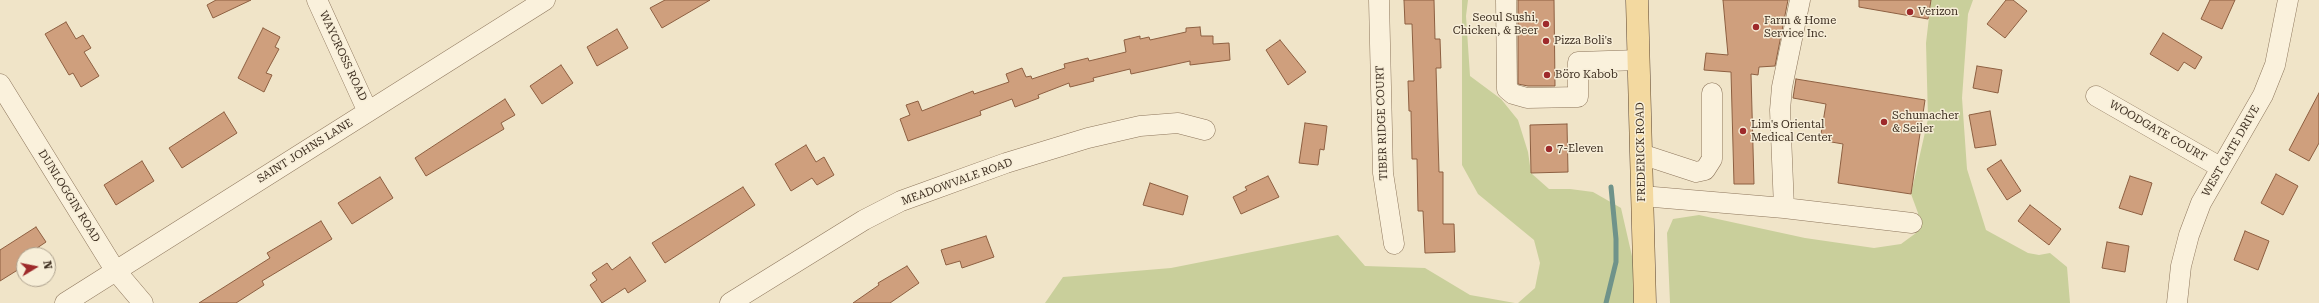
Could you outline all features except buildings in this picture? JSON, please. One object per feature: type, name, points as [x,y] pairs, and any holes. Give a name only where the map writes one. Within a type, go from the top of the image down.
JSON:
[{"type":"main road","name":"FREDERICK ROAD","points":[[1637,0],[1645,303]]},
{"type":"street","name":"WAYCROSS ROAD","points":[[317,0],[368,112]]},
{"type":"street","name":"SAINT JOHNS LANE","points":[[65,303],[115,270],[545,0]]},
{"type":"street","name":"TIBER RIDGE COURT","points":[[1378,0],[1383,173],[1394,244]]},
{"type":"street","points":[[1506,0],[1507,89],[1513,94],[1528,98],[1578,97],[1578,62],[1639,60]]},
{"type":"street","points":[[1784,208],[1780,110],[1782,87],[1800,0]]},
{"type":"street","name":"WEST GATE DRIVE","points":[[2176,303],[2181,266],[2189,235],[2201,203],[2262,95],[2274,66],[2288,0]]},
{"type":"street","name":"DUNLOGGIN ROAD","points":[[0,84],[115,270],[144,303]]},
{"type":"street","points":[[1641,154],[1696,172],[1705,170],[1712,159],[1712,93]]},
{"type":"street","name":"WOODGATE COURT","points":[[2096,96],[2220,167]]},
{"type":"street","name":"MEADOWVALE ROAD","points":[[730,303],[864,220],[901,202],[933,189],[1066,144],[1140,126],[1178,123],[1205,130]]},
{"type":"street","points":[[1642,196],[1784,208],[1912,224]]},
{"type":"green space","points":[[1462,0],[1468,0],[1466,16],[1470,76],[1501,99],[1518,120],[1528,152],[1531,173],[1549,189],[1570,189],[1593,192],[1621,208],[1634,265],[1636,303],[1518,303],[1535,288],[1540,263],[1534,240],[1478,194],[1462,165]]},
{"type":"green space","points":[[1931,0],[1973,0],[1968,14],[1962,98],[1967,169],[1986,230],[2028,253],[2039,255],[2050,253],[2067,267],[2070,303],[1670,303],[1667,233],[1673,219],[1699,215],[1805,238],[1874,248],[1901,244],[1916,233],[1918,213],[1911,194],[1928,119],[1926,43]]},
{"type":"green space","points":[[1338,235],[1365,266],[1425,268],[1470,295],[1515,303],[1045,303],[1063,277],[1171,268]]},
{"type":"waterway","points":[[1606,303],[1616,262],[1616,239],[1611,187]]},
{"type":"place","name":"Verizon","points":[[1910,12]]},
{"type":"place","name":"Seoul Sushi, Chicken, & Beer","points":[[1546,24]]},
{"type":"place","name":"Farm & Home Service Inc.","points":[[1756,27]]},
{"type":"place","name":"Pizza Boli's","points":[[1546,41]]},
{"type":"place","name":"Böro Kabob","points":[[1547,75]]},
{"type":"place","name":"Schumacher & Seiler","points":[[1884,122]]},
{"type":"place","name":"Lim's Oriental Medical Center","points":[[1743,131]]},
{"type":"place","name":"7-Eleven","points":[[1549,149]]}]
